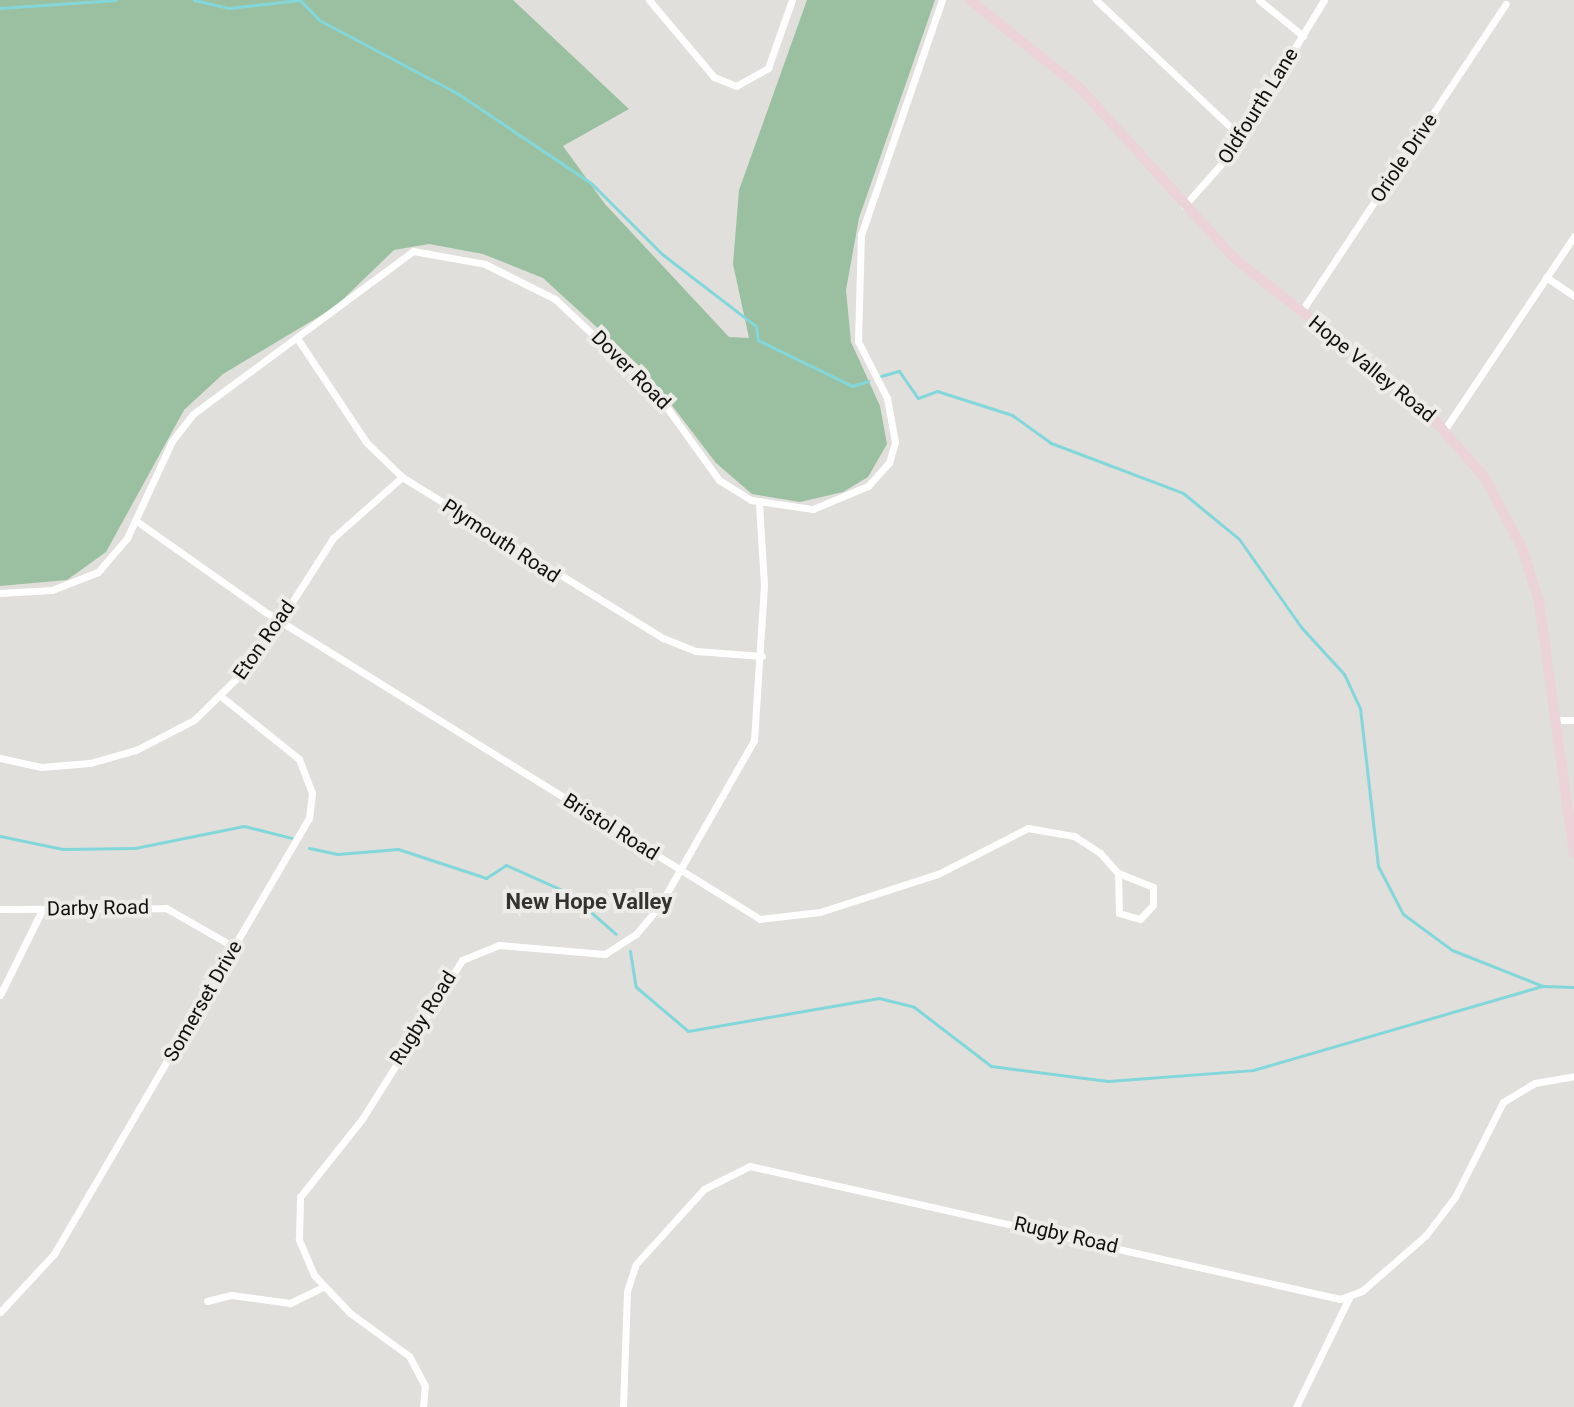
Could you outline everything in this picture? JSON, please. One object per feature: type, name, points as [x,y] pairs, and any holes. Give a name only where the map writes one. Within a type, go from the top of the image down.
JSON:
[{"type":"main road","name":"Hope Valley Road","points":[[970,0],[1094,101],[1184,206],[1301,312],[1445,429],[1501,502],[1523,550],[1548,637],[1574,854]]},
{"type":"street","points":[[649,0],[714,77],[736,86],[768,68],[792,0]]},
{"type":"street","name":"Dover Road","points":[[0,593],[36,593],[89,579],[115,556],[181,427],[299,341],[404,255],[426,249],[485,264],[566,306],[660,398],[719,480],[759,503],[826,506],[875,480],[893,453],[887,398],[858,341],[856,274],[869,202],[942,0]]},
{"type":"street","points":[[1096,0],[1240,136]]},
{"type":"street","points":[[1259,0],[1303,36]]},
{"type":"street","name":"Oldfourth Lane","points":[[1184,206],[1240,136],[1324,0]]},
{"type":"street","name":"Oriole Drive","points":[[1301,312],[1506,4]]},
{"type":"street","points":[[1445,429],[1574,236]]},
{"type":"street","points":[[1546,277],[1574,296]]},
{"type":"street","name":"Plymouth Road","points":[[299,341],[366,442],[402,477],[663,638],[696,651],[762,656]]},
{"type":"street","name":"Eton Road","points":[[0,758],[57,767],[114,757],[173,733],[222,697],[279,621],[333,538],[402,477]]},
{"type":"street","name":"Rugby Road","points":[[423,1407],[425,1386],[409,1356],[323,1287],[299,1239],[300,1197],[362,1119],[455,966],[499,945],[605,954],[636,934],[682,871],[749,754],[762,656],[759,503]]},
{"type":"street","name":"Bristol Road","points":[[135,520],[279,621],[760,919],[820,912],[938,874],[1028,828],[1074,836],[1118,873],[1153,887],[1153,905],[1140,919],[1114,905],[1118,873]]},
{"type":"street","name":"Somerset Drive","points":[[0,1312],[44,1269],[302,837],[312,793],[294,752],[222,697]]},
{"type":"street","points":[[1558,720],[1574,720]]},
{"type":"street","name":"Darby Road","points":[[0,909],[166,908],[234,947]]},
{"type":"street","points":[[0,995],[42,910]]},
{"type":"street","points":[[1296,1407],[1349,1298],[1426,1235],[1455,1197],[1503,1102],[1526,1087],[1574,1076]]},
{"type":"street","name":"Rugby Road","points":[[623,1407],[631,1273],[704,1189],[750,1166],[1349,1298]]},
{"type":"street","points":[[207,1301],[231,1295],[290,1303],[323,1287]]},
{"type":"green space","points":[[0,0],[513,0],[629,109],[563,146],[605,204],[729,337],[749,338],[733,264],[739,190],[807,0],[935,0],[859,218],[846,290],[851,342],[880,406],[887,444],[868,477],[843,492],[800,502],[752,494],[716,463],[648,374],[543,278],[483,254],[429,244],[394,250],[335,307],[223,374],[184,410],[106,552],[67,580],[0,586]]},
{"type":"waterway","points":[[0,8],[116,0]]},
{"type":"waterway","points":[[194,0],[229,8],[300,0]]},
{"type":"waterway","points":[[300,0],[319,20],[457,93],[591,183],[662,254],[756,326],[758,340],[852,386],[868,381]]},
{"type":"waterway","points":[[881,376],[899,371],[918,398],[937,391],[1012,415],[1051,443],[1183,493],[1239,539],[1301,627],[1344,674],[1360,708],[1378,866],[1403,914],[1452,950],[1543,986]]},
{"type":"waterway","points":[[0,836],[63,849],[135,848],[244,826],[292,838]]},
{"type":"waterway","points":[[309,848],[338,854],[398,849],[486,878],[506,865],[569,893],[616,934]]},
{"type":"waterway","points":[[630,951],[636,987],[688,1031],[879,998],[914,1007],[991,1066],[1108,1081],[1253,1070],[1543,986],[1574,987]]},
{"type":"district","name":"New Hope Valley","points":[[589,902]]}]
